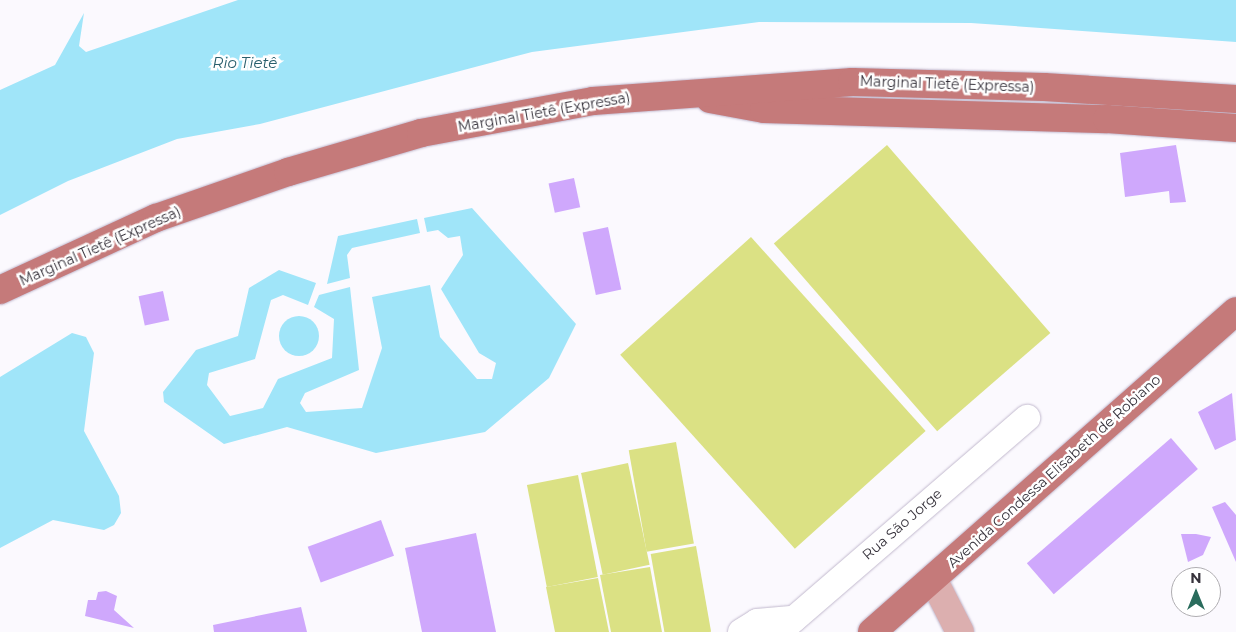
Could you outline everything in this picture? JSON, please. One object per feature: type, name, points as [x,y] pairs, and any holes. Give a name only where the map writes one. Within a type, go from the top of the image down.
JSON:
[{"type":"highway","name":"Marginal Tietê (Expressa)","points":[[0,290],[156,218],[381,144],[593,101],[682,91],[852,82],[1044,87],[1236,100]]},
{"type":"highway","points":[[682,91],[764,109],[1106,118],[1236,128]]},
{"type":"highway","name":"Avenida Condessa Elisabeth de Robiano","points":[[872,632],[1233,315]]},
{"type":"main road","points":[[933,578],[960,632]]},
{"type":"street","name":"Rua São Jorge","points":[[786,625],[1027,418]]},
{"type":"street","points":[[741,632],[757,622],[786,625]]},
{"type":"green space","points":[[887,145],[1050,333],[937,431],[774,243]]},
{"type":"green space","points":[[751,237],[926,431],[795,549],[620,355]]},
{"type":"green space","points":[[676,442],[694,543],[647,552],[629,450]]},
{"type":"green space","points":[[628,463],[650,565],[603,575],[581,473]]},
{"type":"green space","points":[[578,475],[598,577],[547,587],[527,485]]},
{"type":"green space","points":[[696,546],[711,632],[664,632],[651,554]]},
{"type":"green space","points":[[650,567],[662,632],[611,632],[600,575]]},
{"type":"green space","points":[[598,578],[609,632],[555,632],[546,587]]},
{"type":"water","name":"Rio Tietê","points":[[238,0],[1236,0],[1236,42],[971,23],[759,22],[532,52],[260,124],[177,139],[68,181],[0,215],[0,90],[55,65],[84,13],[79,46],[86,52]]},
{"type":"water","points":[[472,208],[576,324],[549,378],[485,432],[376,453],[287,427],[224,444],[164,402],[163,392],[196,350],[238,336],[249,288],[279,270],[316,283],[308,305],[283,295],[271,300],[255,359],[209,373],[207,385],[230,416],[263,408],[278,379],[332,358],[334,319],[314,307],[319,295],[350,287],[359,370],[305,393],[300,403],[306,412],[362,408],[382,348],[372,297],[430,285],[440,337],[477,379],[492,379],[496,363],[479,353],[441,289],[463,255],[460,236],[448,238],[438,230],[427,232],[424,218]]},
{"type":"water","points":[[417,219],[420,233],[352,248],[347,255],[350,278],[327,284],[338,236]]},
{"type":"water","points":[[303,316],[310,319],[316,325],[319,336],[318,344],[310,353],[303,356],[295,356],[288,353],[280,344],[279,332],[282,325],[291,317]]},
{"type":"water","points":[[72,333],[86,337],[94,353],[84,431],[119,496],[121,513],[114,525],[104,530],[53,520],[0,548],[0,377]]},
{"type":"building","points":[[1176,145],[1186,202],[1170,203],[1169,191],[1125,197],[1120,153]]},
{"type":"building","points":[[574,178],[580,207],[555,213],[549,183]]},
{"type":"building","points":[[608,227],[621,290],[596,295],[583,232]]},
{"type":"building","points":[[163,291],[169,320],[145,326],[139,296]]},
{"type":"building","points":[[1232,393],[1236,440],[1215,450],[1198,412]]},
{"type":"building","points":[[1171,438],[1198,469],[1054,594],[1027,563]]},
{"type":"building","points":[[1225,502],[1236,515],[1236,562],[1212,507]]},
{"type":"building","points":[[381,520],[394,556],[321,582],[308,547]]},
{"type":"building","points":[[476,533],[496,632],[422,632],[405,548]]},
{"type":"building","points":[[1181,534],[1211,537],[1203,555],[1188,562]]},
{"type":"building","points":[[106,591],[117,596],[114,610],[134,628],[85,616],[88,600],[96,600],[98,592]]},
{"type":"building","points":[[301,607],[307,632],[214,632],[213,625]]}]
